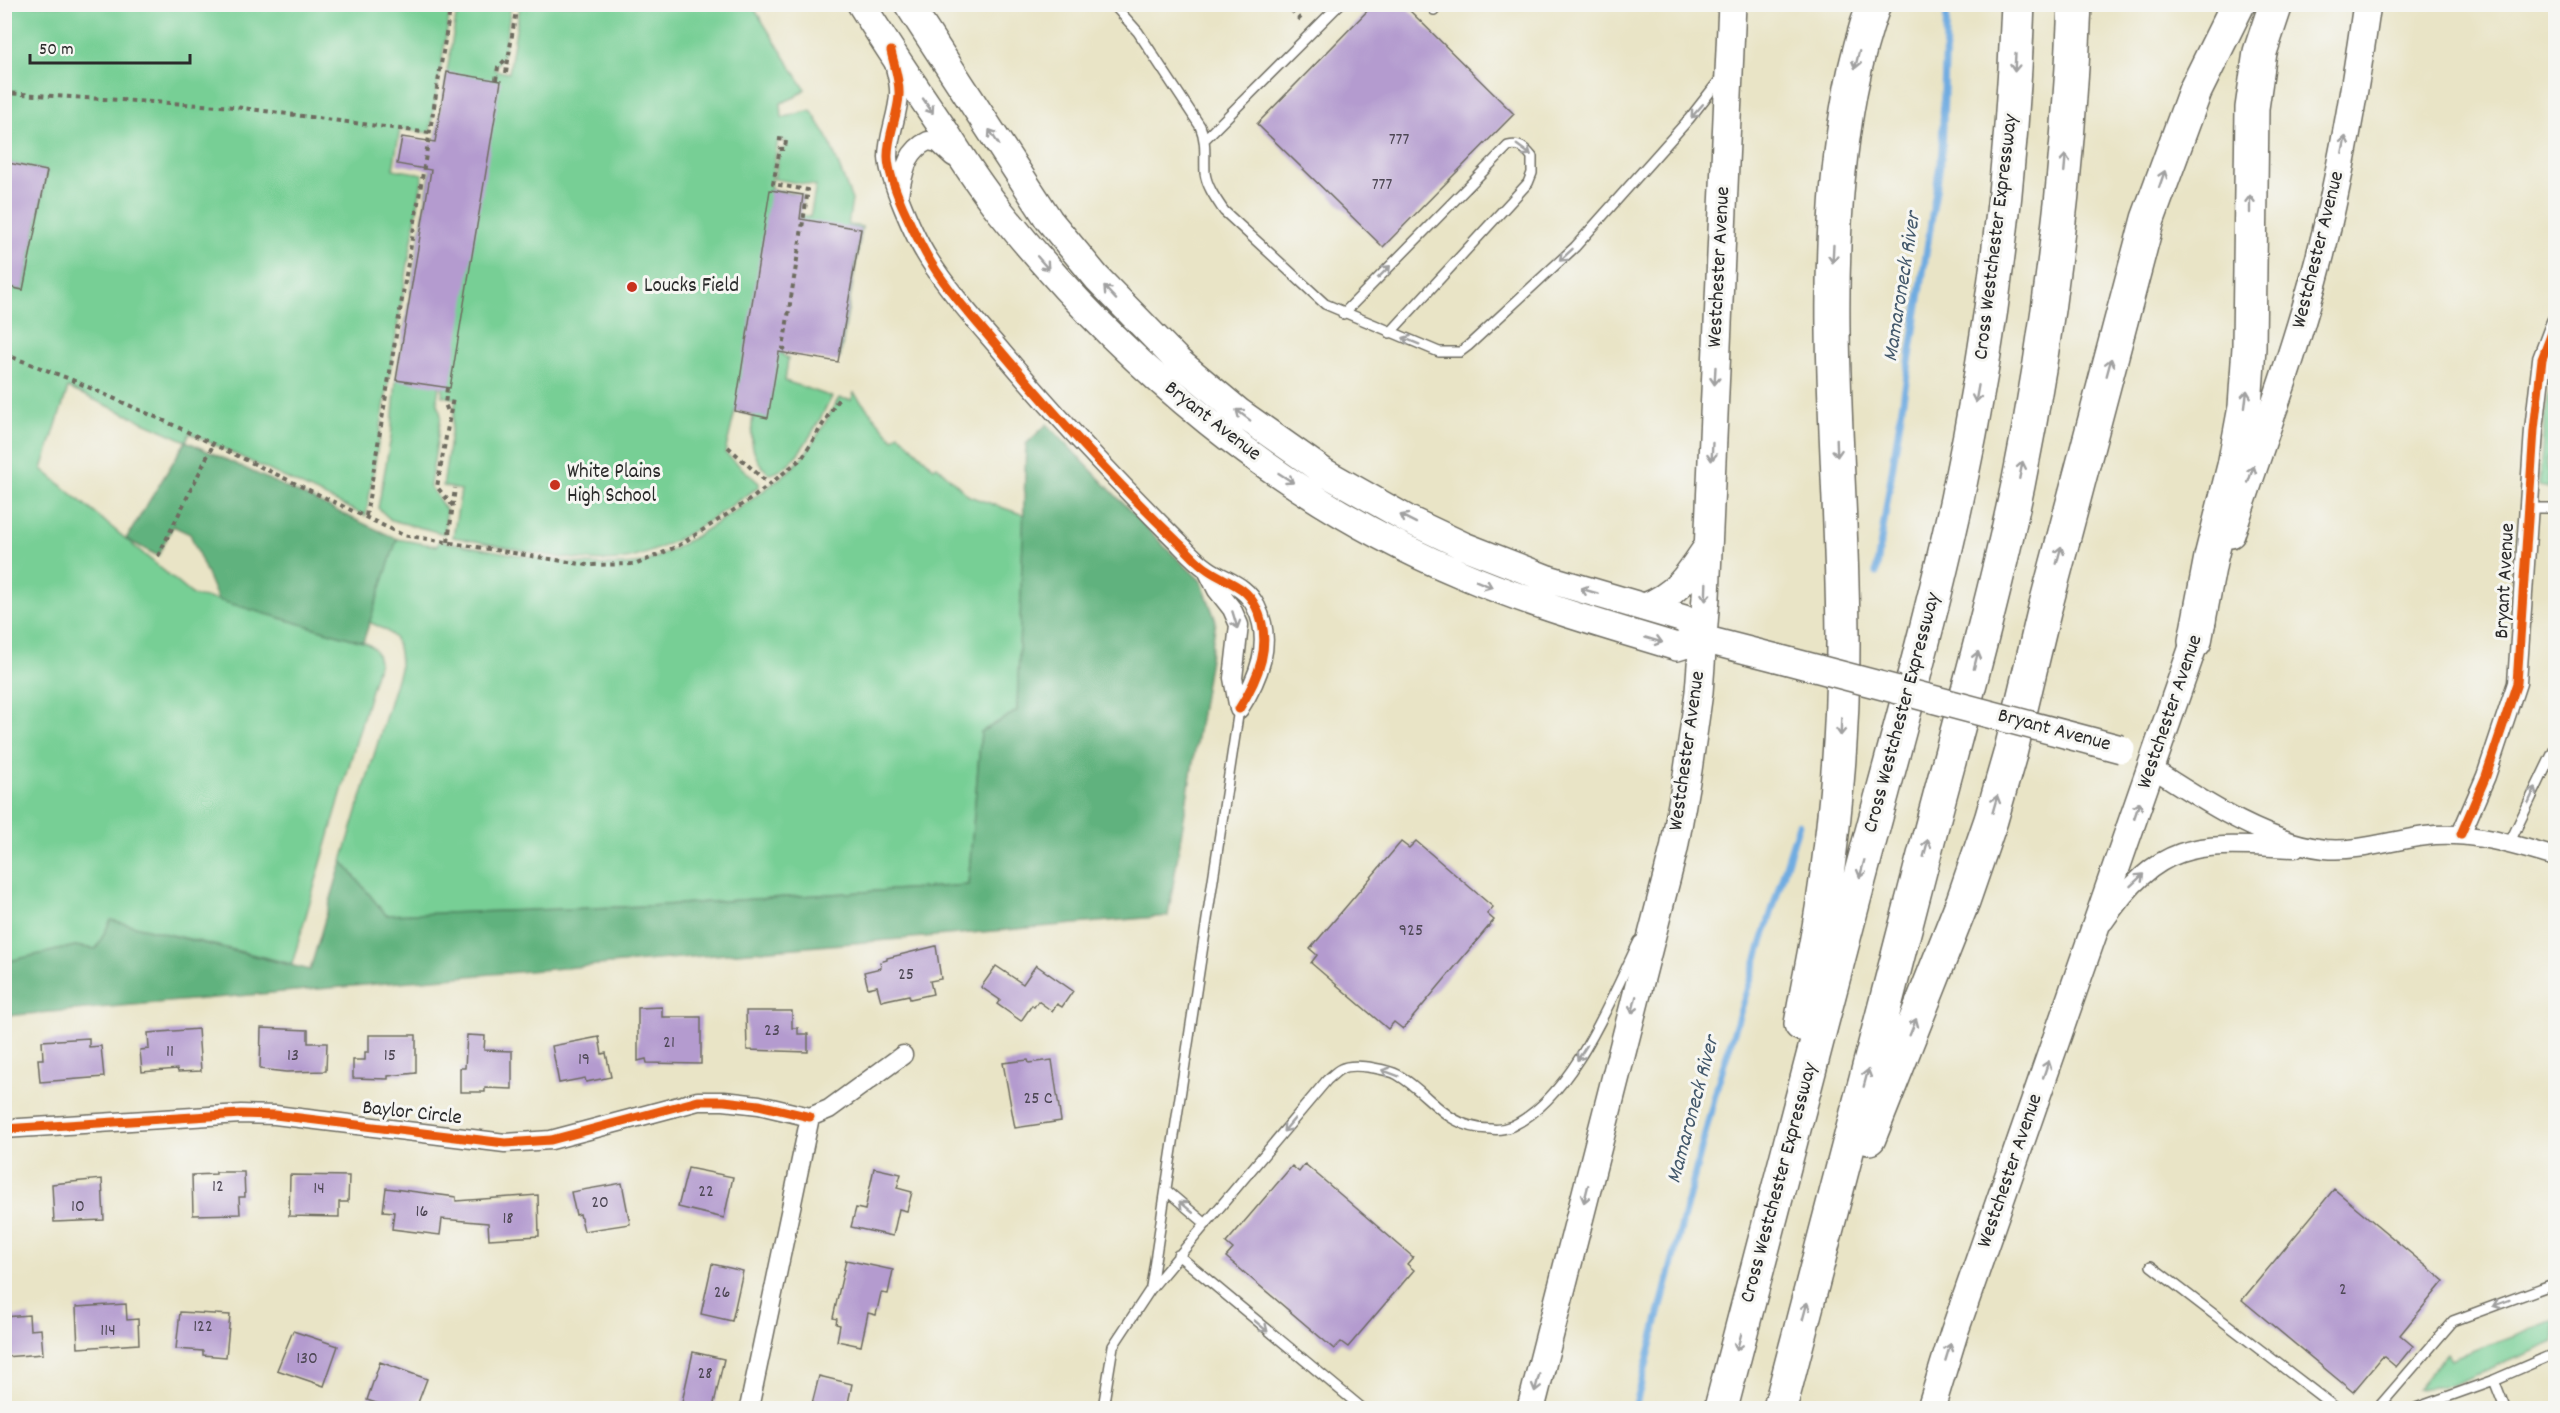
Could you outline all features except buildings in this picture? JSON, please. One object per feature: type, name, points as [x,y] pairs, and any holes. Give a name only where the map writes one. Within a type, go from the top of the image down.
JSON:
[{"type":"highway","points":[[1763,1250],[1823,903],[1836,802],[1843,635],[1832,316],[1834,229],[1841,150],[1850,90],[1874,4]]},
{"type":"highway","name":"Cross Westchester Expressway","points":[[1721,1408],[1906,706],[1959,490],[1983,357],[2001,232],[2012,114],[2018,4]]},
{"type":"highway","points":[[1780,1408],[1975,664],[2017,488],[2038,372],[2060,221],[2068,134],[2075,4]]},
{"type":"highway","points":[[1814,1276],[1959,911],[1983,844],[2010,754],[2041,622],[2148,219],[2195,91],[2238,4]]},
{"type":"highway","points":[[2195,641],[2211,557],[2234,466],[2245,407],[2249,347],[2252,108],[2260,52],[2276,4]]},
{"type":"main road","name":"Bryant Avenue","points":[[861,4],[972,174],[997,208],[1047,267],[1126,350],[1205,420],[1328,506],[1396,544],[1518,598],[1677,646],[1703,639],[2121,749],[2152,768]]},
{"type":"main road","name":"Bryant Avenue","points":[[908,4],[1030,192],[1096,278],[1178,361],[1239,412],[1324,472],[1409,520],[1514,567],[1684,619],[1703,639]]},
{"type":"main road","name":"Westchester Avenue","points":[[1530,1408],[1664,888],[1688,770],[1699,692],[1703,639],[1732,4]]},
{"type":"main road","name":"Westchester Avenue","points":[[1931,1408],[1954,1333],[2152,768],[2297,337],[2319,261],[2352,106],[2367,4]]},
{"type":"main road","points":[[1645,608],[1659,602],[1683,583],[1708,546]]},
{"type":"street","points":[[891,51],[900,92],[888,155],[890,172],[906,216],[927,257],[981,327],[1050,409],[1207,570],[1217,590],[1232,609],[1239,625],[1233,678],[1239,710]]},
{"type":"street","points":[[899,194],[906,161],[921,144],[928,141],[938,143],[972,174]]},
{"type":"street","name":"Bryant Avenue","points":[[2461,834],[2486,776],[2517,683],[2528,508],[2542,360],[2556,322]]},
{"type":"street","points":[[1207,570],[1227,578],[1246,593],[1256,607],[1264,636],[1264,652],[1253,686],[1239,710]]},
{"type":"street","name":"Bryant Avenue","points":[[2152,768],[2219,811],[2272,834],[2326,849],[2372,846],[2427,836],[2461,834],[2510,844],[2556,857]]},
{"type":"street","points":[[2090,944],[2131,885],[2148,871],[2184,850],[2204,846],[2230,845],[2326,849]]},
{"type":"street","points":[[749,1408],[810,1117],[829,1109],[903,1055]]},
{"type":"street","name":"Baylor Circle","points":[[4,1129],[241,1114],[275,1115],[505,1143],[551,1140],[698,1101],[747,1104],[810,1117]]},
{"type":"lane","points":[[1113,4],[1138,32],[1200,126],[1206,138],[1205,174],[1215,198],[1224,211],[1309,292],[1325,304],[1343,314],[1439,352],[1460,352],[1468,346],[1575,247],[1706,100],[1730,63]]},
{"type":"lane","points":[[1206,138],[1340,4]]},
{"type":"lane","points":[[1343,314],[1508,146],[1515,144],[1521,146],[1532,156],[1532,173],[1528,183],[1390,333]]},
{"type":"lane","points":[[2528,508],[2556,508]]},
{"type":"lane","points":[[1150,1290],[1239,710]]},
{"type":"lane","points":[[2510,844],[2556,746]]},
{"type":"lane","points":[[1103,1408],[1113,1346],[1150,1290],[1327,1080],[1342,1068],[1360,1066],[1397,1074],[1449,1117],[1462,1124],[1479,1129],[1498,1130],[1512,1126],[1554,1093],[1589,1043],[1664,888]]},
{"type":"lane","points":[[1166,1190],[1206,1224]]},
{"type":"lane","points":[[1178,1255],[1362,1408]]},
{"type":"lane","points":[[2151,1266],[2336,1408]]},
{"type":"lane","points":[[2378,1408],[2453,1321],[2556,1283]]},
{"type":"lane","points":[[2416,1408],[2493,1380],[2556,1353]]},
{"type":"lane","points":[[2493,1380],[2505,1408]]},
{"type":"path","points":[[366,516],[451,4]]},
{"type":"path","points":[[506,73],[517,4]]},
{"type":"path","points":[[1285,4],[1313,31]]},
{"type":"path","points":[[496,80],[498,67],[508,57]]},
{"type":"path","points":[[4,93],[235,107],[430,133]]},
{"type":"path","points":[[778,139],[786,140],[784,149],[780,149],[773,184],[808,190],[783,348],[789,354]]},
{"type":"path","points":[[4,354],[70,379],[403,535],[587,565],[637,564],[678,546],[771,486],[802,458],[839,398]]},
{"type":"path","points":[[447,388],[444,404],[450,415]]},
{"type":"path","points":[[453,398],[437,487],[453,506]]},
{"type":"path","points":[[158,556],[213,445]]},
{"type":"path","points":[[728,447],[771,486]]},
{"type":"path","points":[[448,542],[455,488]]},
{"type":"green space","points":[[5,5],[451,5],[430,133],[400,129],[393,169],[423,174],[366,516],[190,433],[186,441],[68,388],[42,469],[194,596],[218,600],[363,642],[370,645],[376,652],[379,662],[292,964],[111,920],[96,949],[75,946],[5,962],[4,286],[23,290],[47,171],[5,162]]},
{"type":"green space","name":"Loucks Field","points":[[458,5],[511,5],[504,53],[494,70],[509,73],[520,5],[752,5],[805,89],[795,97],[781,103],[782,118],[811,110],[828,138],[852,200],[848,225],[862,227],[840,358],[783,348],[779,351],[788,359],[785,381],[832,397],[814,430],[789,464],[769,474],[758,461],[753,447],[753,415],[735,411],[725,453],[759,483],[759,487],[699,527],[668,544],[635,557],[595,560],[546,555],[453,537],[461,490],[443,486],[456,399],[442,396],[443,387],[439,387],[437,399],[441,416],[430,486],[446,510],[445,534],[391,520],[378,508],[391,437],[396,380]],"holes":[[[778,140],[786,141],[785,149],[780,149],[774,179],[816,186],[810,217],[800,215],[803,195],[770,189]]]},
{"type":"green space","points":[[2555,363],[2555,444],[2547,461],[2549,488],[2539,486],[2545,415]]},
{"type":"green space","points":[[854,393],[893,439],[899,434],[934,468],[937,466],[969,496],[1024,515],[1017,711],[981,732],[968,885],[649,906],[386,915],[342,861],[400,669],[399,651],[395,639],[385,630],[369,622],[397,539],[437,546],[439,541],[563,562],[612,565],[635,564],[650,560],[695,537],[770,486],[800,460],[811,446],[839,398],[851,400]]},
{"type":"green space","points":[[1047,424],[1164,546],[1201,581],[1216,621],[1168,916],[5,1016],[5,962],[75,946],[96,949],[111,920],[310,970],[342,861],[386,915],[649,906],[968,885],[981,732],[1017,711],[1026,444]]},
{"type":"green space","points":[[186,441],[397,539],[363,642],[218,600],[190,534],[173,526],[158,556],[126,539]]},
{"type":"green space","points":[[2555,1320],[2555,1342],[2452,1385],[2417,1389],[2447,1353],[2451,1359]]},
{"type":"waterway","name":"Mamaroneck River","points":[[1876,573],[1942,152],[1947,4]]},
{"type":"waterway","name":"Mamaroneck River","points":[[1635,1408],[1718,1083],[1799,824]]},
{"type":"cycle path","points":[[891,51],[898,79],[899,95],[889,142],[889,168],[902,207],[921,244],[933,266],[959,301],[1107,470],[1199,563],[1240,588],[1251,599],[1261,620],[1264,647],[1257,673],[1239,709]]},
{"type":"cycle path","points":[[2461,834],[2486,776],[2517,683],[2534,430],[2542,359],[2556,322]]},
{"type":"cycle path","points":[[4,1129],[241,1114],[275,1115],[505,1143],[551,1140],[698,1101],[759,1105],[810,1117]]},
{"type":"place","name":"Loucks Field","points":[[632,287]]},
{"type":"place","name":"White Plains High School","points":[[555,485]]}]
